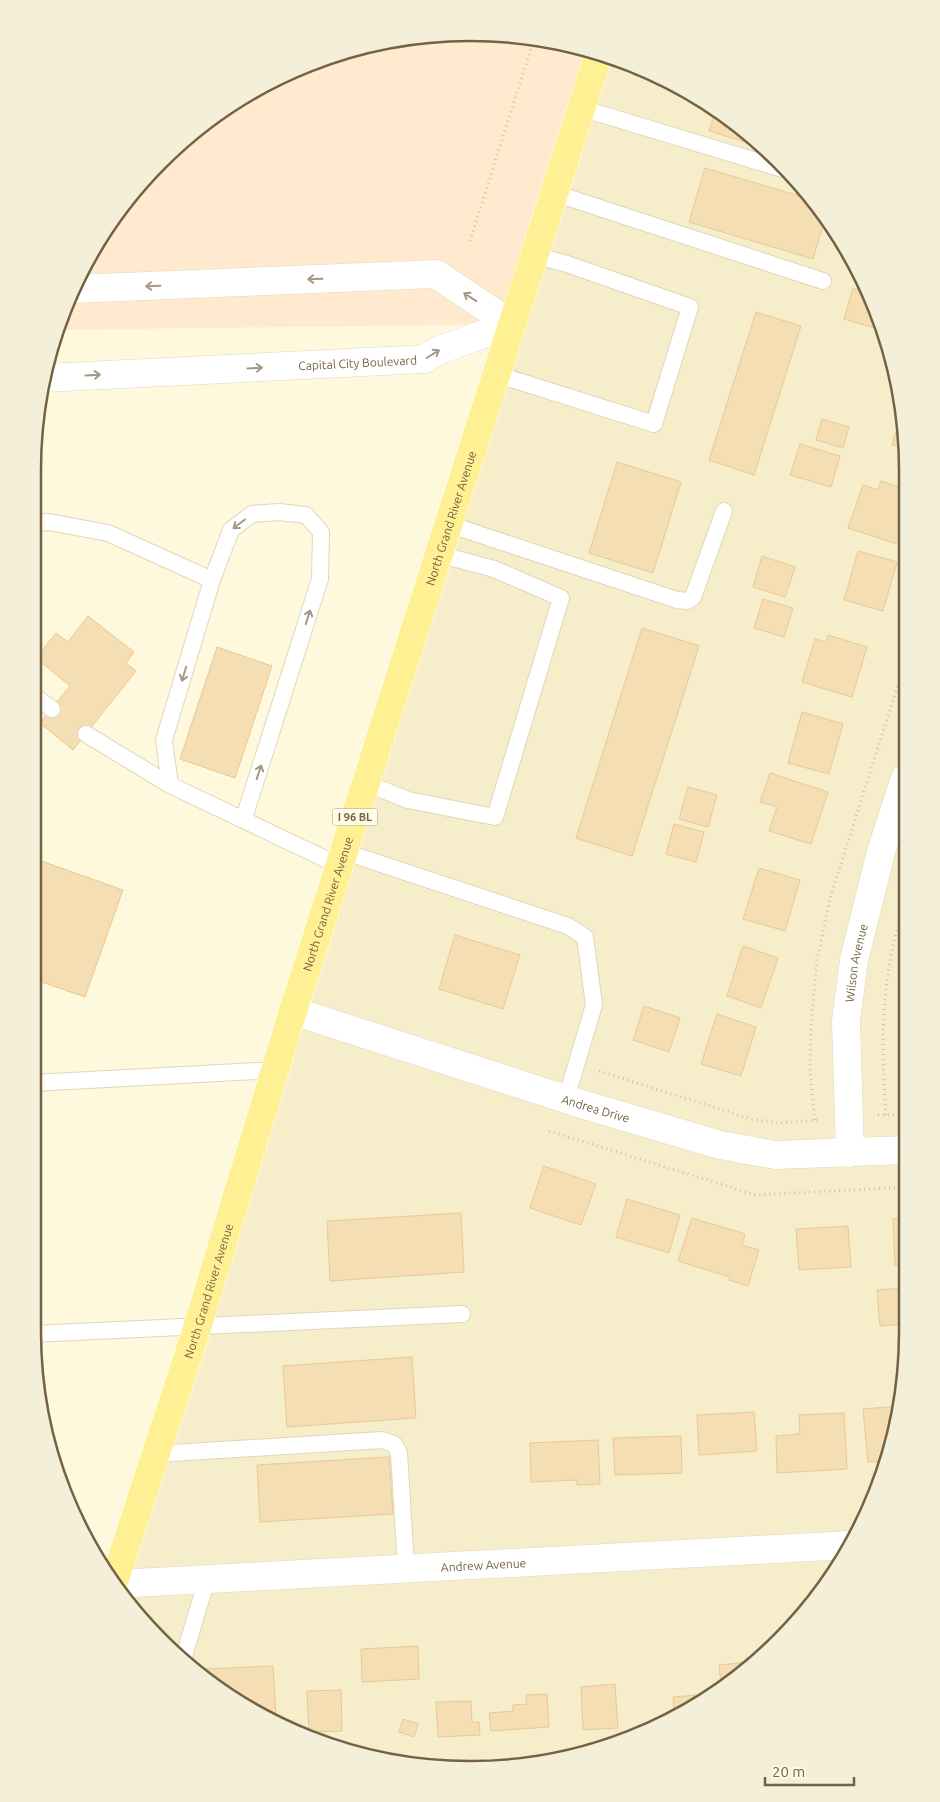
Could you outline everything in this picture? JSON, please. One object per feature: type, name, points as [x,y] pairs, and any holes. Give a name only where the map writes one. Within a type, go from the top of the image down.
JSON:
[{"type":"main road","name":"North Grand River Avenue","points":[[118,1575],[197,1328],[293,1012],[597,61]]},
{"type":"street","points":[[81,289],[436,274],[511,324]]},
{"type":"street","name":"Capital City Boulevard","points":[[51,378],[426,359],[437,351],[511,324]]},
{"type":"street","name":"Wilson Avenue","points":[[850,1153],[846,1021],[854,960],[881,852],[899,796]]},
{"type":"street","name":"Andrea Drive","points":[[293,1012],[566,1099],[720,1145],[775,1155],[899,1150]]},
{"type":"street","name":"Andrew Avenue","points":[[123,1583],[841,1545]]},
{"type":"lane","points":[[581,108],[772,166]]},
{"type":"lane","points":[[554,193],[823,280]]},
{"type":"lane","points":[[496,374],[654,424],[690,307],[568,264],[534,256]]},
{"type":"lane","points":[[448,524],[678,600],[687,601],[693,598],[724,511]]},
{"type":"lane","points":[[170,785],[164,740],[212,580],[231,530],[252,514],[279,512],[306,515],[321,532],[320,579],[244,818]]},
{"type":"lane","points":[[41,523],[50,522],[108,533],[212,580]]},
{"type":"lane","points":[[366,783],[408,800],[495,817],[561,598],[494,570],[438,554]]},
{"type":"lane","points":[[41,701],[52,709]]},
{"type":"lane","points":[[86,734],[170,785],[342,859],[568,926],[584,937],[594,1005],[566,1099]]},
{"type":"lane","points":[[41,1083],[276,1070]]},
{"type":"lane","points":[[41,1334],[197,1328],[462,1314]]},
{"type":"lane","points":[[156,1454],[382,1440],[394,1444],[399,1453],[406,1568]]},
{"type":"lane","points":[[185,1652],[207,1579]]},
{"type":"path","points":[[470,241],[532,46]]},
{"type":"path","points":[[886,1115],[884,1082],[885,1014],[891,956],[899,926]]},
{"type":"path","points":[[576,1064],[751,1119],[779,1123],[848,1116],[899,1114]]},
{"type":"shaded area","points":[[470,41],[498,42],[554,49],[596,60],[511,324],[65,330],[85,280],[130,209],[167,167],[209,130],[280,85],[332,64],[386,49],[442,42]]},
{"type":"shaded area","points":[[598,61],[608,64],[660,85],[708,114],[753,148],[792,187],[826,232],[855,280],[876,332],[891,386],[898,442],[899,470],[899,1332],[898,1360],[891,1416],[876,1470],[855,1522],[826,1570],[792,1615],[753,1654],[708,1688],[660,1717],[608,1738],[554,1753],[526,1757],[470,1761],[442,1760],[386,1753],[332,1738],[280,1717],[232,1688],[187,1654],[148,1615],[116,1572]]},
{"type":"building","points":[[713,118],[746,142],[709,131]]},
{"type":"building","points":[[705,168],[799,196],[822,227],[813,259],[689,222]]},
{"type":"building","points":[[853,288],[859,290],[874,328],[844,319]]},
{"type":"building","points":[[756,312],[801,326],[754,475],[709,460]]},
{"type":"building","points":[[822,419],[849,427],[843,448],[816,440]]},
{"type":"building","points":[[897,429],[898,447],[892,445]]},
{"type":"building","points":[[800,444],[840,456],[831,487],[790,475]]},
{"type":"building","points":[[617,462],[681,482],[653,573],[589,553]]},
{"type":"building","points":[[881,481],[899,487],[899,545],[848,528],[863,485],[878,490]]},
{"type":"building","points":[[858,551],[897,562],[883,611],[844,600]]},
{"type":"building","points":[[762,556],[795,567],[785,597],[753,587]]},
{"type":"building","points":[[763,599],[793,608],[784,637],[754,628]]},
{"type":"building","points":[[88,616],[134,652],[126,663],[136,671],[73,750],[41,724],[70,686],[41,662],[41,652],[56,633],[68,642]]},
{"type":"building","points":[[642,628],[699,646],[632,856],[576,838]]},
{"type":"building","points":[[828,635],[867,647],[852,697],[802,682],[815,639],[826,642]]},
{"type":"building","points":[[217,647],[272,666],[235,778],[180,759]]},
{"type":"building","points":[[802,712],[843,724],[829,774],[788,763]]},
{"type":"building","points":[[770,773],[828,792],[811,844],[769,831],[777,807],[760,802]]},
{"type":"building","points":[[688,787],[717,795],[708,827],[679,819]]},
{"type":"building","points":[[674,824],[704,832],[696,862],[666,854]]},
{"type":"building","points":[[41,861],[123,890],[85,997],[41,982]]},
{"type":"building","points":[[759,868],[800,880],[785,931],[743,919]]},
{"type":"building","points":[[455,935],[520,955],[503,1009],[439,989]]},
{"type":"building","points":[[743,946],[778,958],[761,1008],[727,996]]},
{"type":"building","points":[[644,1006],[680,1018],[669,1052],[633,1040]]},
{"type":"building","points":[[717,1014],[756,1027],[741,1076],[701,1064]]},
{"type":"building","points":[[544,1166],[596,1184],[581,1225],[530,1208]]},
{"type":"building","points":[[627,1199],[680,1215],[669,1253],[616,1237]]},
{"type":"building","points":[[461,1213],[464,1272],[330,1281],[327,1221]]},
{"type":"building","points":[[692,1218],[745,1234],[742,1245],[759,1250],[748,1286],[729,1280],[730,1277],[678,1261]]},
{"type":"building","points":[[893,1219],[899,1219],[899,1265],[895,1265]]},
{"type":"building","points":[[848,1226],[851,1267],[799,1270],[796,1229]]},
{"type":"building","points":[[899,1288],[899,1325],[880,1326],[877,1290]]},
{"type":"building","points":[[412,1357],[416,1418],[287,1427],[283,1366]]},
{"type":"building","points":[[892,1407],[879,1461],[868,1462],[863,1409]]},
{"type":"building","points":[[754,1412],[757,1451],[699,1455],[697,1415]]},
{"type":"building","points":[[844,1413],[847,1469],[777,1473],[776,1436],[800,1434],[799,1415]]},
{"type":"building","points":[[681,1436],[682,1473],[615,1475],[613,1438]]},
{"type":"building","points":[[598,1440],[600,1484],[577,1485],[577,1480],[531,1482],[530,1443]]},
{"type":"building","points":[[389,1457],[393,1514],[260,1522],[257,1465]]},
{"type":"building","points":[[418,1646],[419,1679],[362,1682],[361,1649]]},
{"type":"building","points":[[743,1663],[721,1679],[719,1665]]},
{"type":"building","points":[[273,1666],[276,1715],[232,1688],[206,1669]]},
{"type":"building","points":[[615,1684],[618,1728],[583,1730],[581,1687]]},
{"type":"building","points":[[341,1690],[342,1731],[316,1732],[309,1729],[307,1691]]},
{"type":"building","points":[[547,1694],[549,1727],[491,1731],[489,1713],[513,1711],[513,1705],[527,1704],[526,1695]]},
{"type":"building","points":[[697,1695],[674,1709],[673,1697]]},
{"type":"building","points":[[471,1701],[472,1722],[479,1722],[480,1735],[438,1737],[436,1702]]},
{"type":"building","points":[[403,1719],[418,1724],[414,1737],[399,1732]]}]
